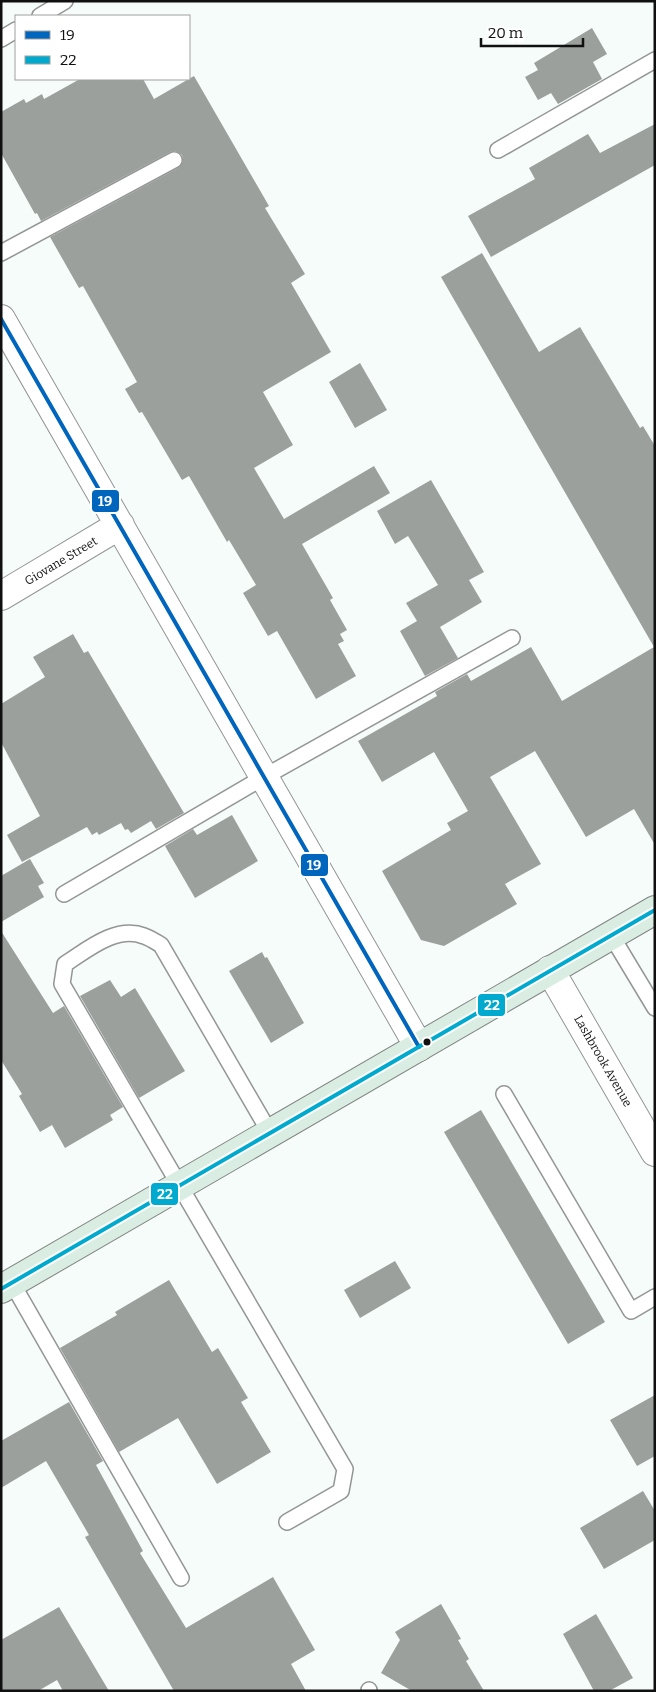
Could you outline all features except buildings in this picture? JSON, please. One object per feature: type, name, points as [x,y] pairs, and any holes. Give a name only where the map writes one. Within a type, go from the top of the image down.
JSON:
[{"type":"main road","points":[[7,1286],[655,910]]},
{"type":"street","points":[[1,319],[418,1047]]},
{"type":"street","name":"Giovane Street","points":[[1,596],[120,525]]},
{"type":"street","name":"Lashbrook Avenue","points":[[550,970],[655,1152]]},
{"type":"lane","points":[[42,15],[65,1]]},
{"type":"lane","points":[[1,39],[15,31]]},
{"type":"lane","points":[[498,150],[655,60]]},
{"type":"lane","points":[[1,253],[174,160]]},
{"type":"lane","points":[[64,894],[264,777],[512,638]]},
{"type":"lane","points":[[270,1133],[161,945],[143,935],[126,933],[99,942],[65,964],[62,984],[178,1186],[345,1469],[341,1491],[287,1522]]},
{"type":"lane","points":[[611,935],[655,1008]]},
{"type":"lane","points":[[504,1094],[631,1311],[655,1297]]},
{"type":"lane","points":[[7,1286],[181,1578]]},
{"type":"transit line","name":"19","points":[[1,319],[419,1047]]},
{"type":"transit line","name":"22","points":[[1,1289],[655,910]]}]
